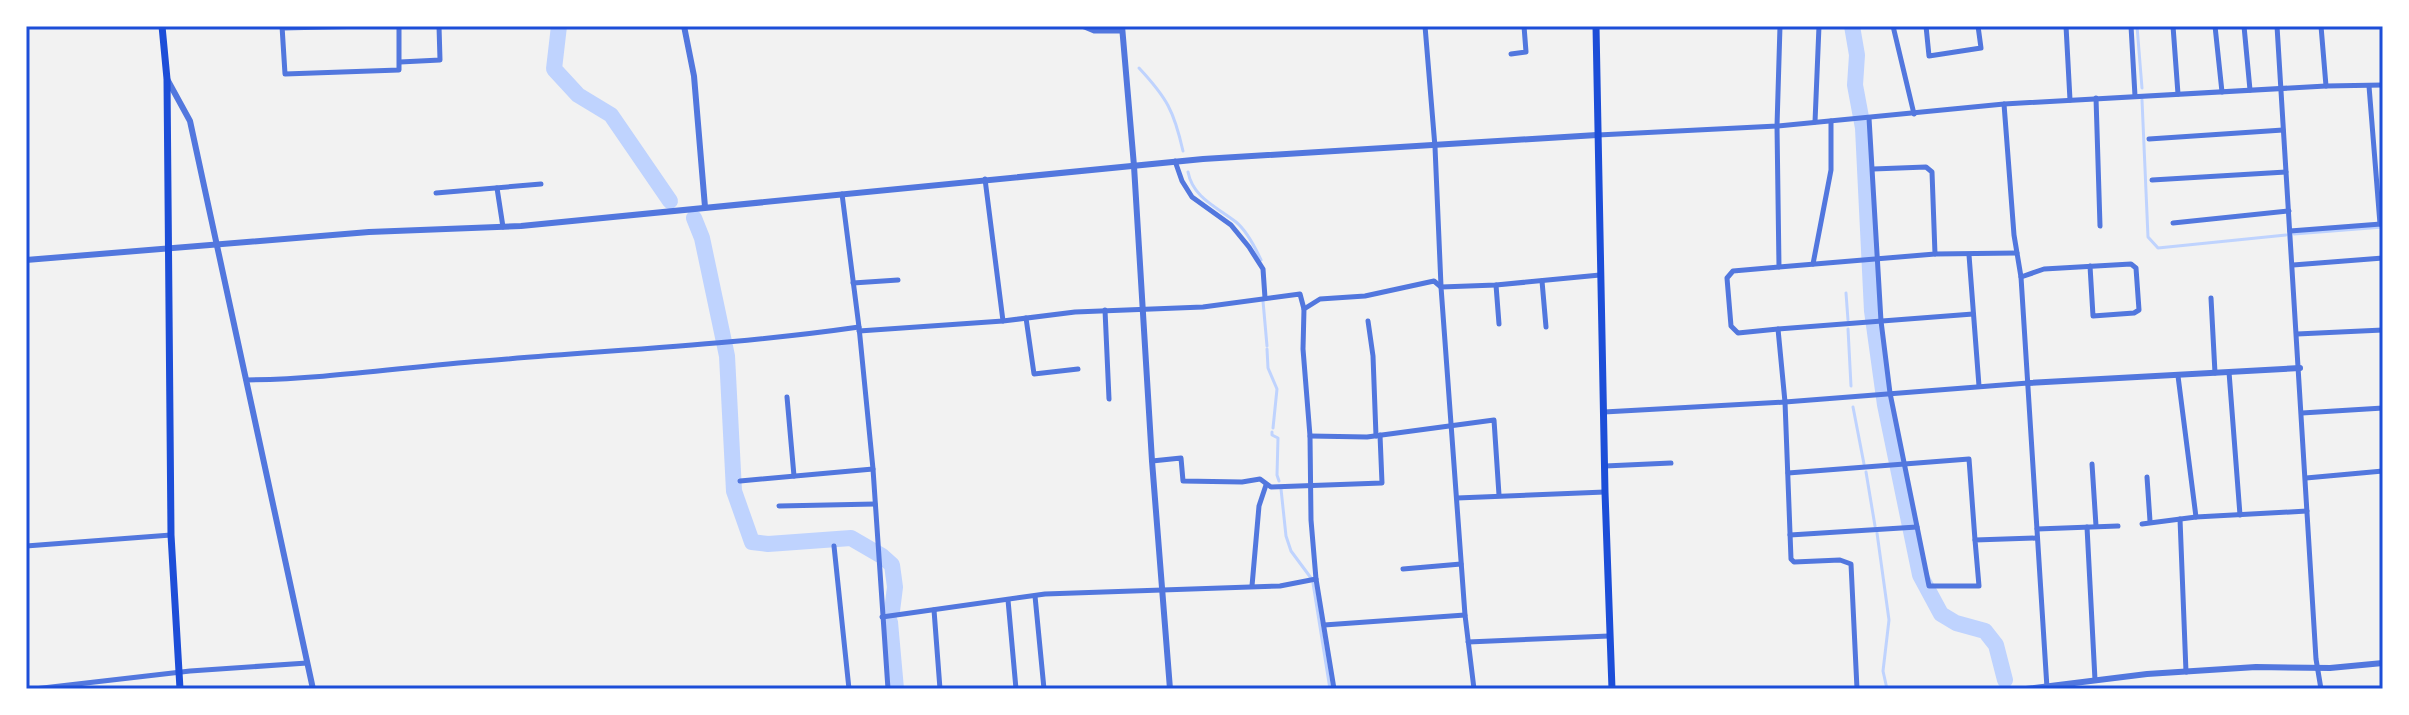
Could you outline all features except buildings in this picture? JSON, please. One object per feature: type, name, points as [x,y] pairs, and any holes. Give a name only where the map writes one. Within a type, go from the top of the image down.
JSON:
[{"type":"main road","points":[[162,26],[167,79],[170,247],[171,535],[180,689]]},
{"type":"main road","points":[[1596,26],[1612,689]]},
{"type":"street","points":[[369,26],[282,27],[285,74],[399,70],[399,26]]},
{"type":"street","points":[[400,62],[440,60],[439,26]]},
{"type":"street","points":[[684,26],[694,76],[705,207]]},
{"type":"street","points":[[1082,26],[1094,31],[1122,28],[1170,689]]},
{"type":"street","points":[[1425,26],[1435,147],[1450,426],[1474,689]]},
{"type":"street","points":[[1511,54],[1526,52],[1524,26]]},
{"type":"street","points":[[1779,267],[1777,126],[1780,26]]},
{"type":"street","points":[[1815,122],[1819,26]]},
{"type":"street","points":[[1893,26],[1914,114]]},
{"type":"street","points":[[1926,26],[1929,56],[1981,48],[1978,26]]},
{"type":"street","points":[[2066,26],[2070,100]]},
{"type":"street","points":[[2131,26],[2141,95]]},
{"type":"street","points":[[2173,26],[2178,94]]},
{"type":"street","points":[[2215,26],[2222,92]]},
{"type":"street","points":[[2244,26],[2250,90]]},
{"type":"street","points":[[2277,26],[2321,689]]},
{"type":"street","points":[[2321,26],[2326,86]]},
{"type":"street","points":[[167,79],[190,121],[313,689]]},
{"type":"street","points":[[26,260],[369,232],[503,227],[1175,161],[1777,126],[2004,104],[2141,95],[2383,85]]},
{"type":"street","points":[[2290,231],[2382,224],[2369,86]]},
{"type":"street","points":[[2096,98],[2100,226]]},
{"type":"street","points":[[2004,104],[2021,277],[2048,687]]},
{"type":"street","points":[[1788,473],[1899,465],[1969,459],[1979,586],[1929,586],[1899,465],[1876,322],[1872,259],[1873,169],[1866,118]]},
{"type":"street","points":[[1813,264],[1831,170],[1831,121]]},
{"type":"street","points":[[2149,139],[2283,130]]},
{"type":"street","points":[[1175,161],[1192,197],[1231,225],[1249,247],[1263,269],[1265,298]]},
{"type":"street","points":[[1873,169],[1926,167],[1932,172],[1935,254]]},
{"type":"street","points":[[2152,180],[2286,172]]},
{"type":"street","points":[[985,179],[1003,321]]},
{"type":"street","points":[[436,193],[541,184]]},
{"type":"street","points":[[497,188],[503,227]]},
{"type":"street","points":[[842,194],[873,469],[888,689]]},
{"type":"street","points":[[2173,223],[2289,211]]},
{"type":"street","points":[[1973,314],[1738,333],[1731,326],[1727,278],[1733,271],[1813,264],[1935,254],[2017,253]]},
{"type":"street","points":[[1969,255],[1979,386]]},
{"type":"street","points":[[2293,265],[2383,258]]},
{"type":"street","points":[[2021,277],[2044,269],[2090,266],[2131,264],[2136,268],[2139,310],[2093,316],[2090,266]]},
{"type":"street","points":[[1304,309],[1327,298],[1365,296],[1434,281],[1441,287],[1600,275]]},
{"type":"street","points":[[853,283],[898,280]]},
{"type":"street","points":[[1542,281],[1546,327]]},
{"type":"street","points":[[1496,285],[1499,324]]},
{"type":"street","points":[[246,380],[318,378],[481,361],[720,344],[859,329],[1003,321],[1105,310],[1203,307],[1300,294],[1304,309],[1303,349],[1316,579],[1334,689]]},
{"type":"street","points":[[2211,298],[2215,373]]},
{"type":"street","points":[[1105,310],[1109,399]]},
{"type":"street","points":[[1026,318],[1034,374],[1078,369]]},
{"type":"street","points":[[1152,461],[1181,458],[1183,481],[1242,482],[1260,479],[1266,485],[1310,486],[1382,483],[1368,321]]},
{"type":"street","points":[[1778,329],[1793,562],[1840,560],[1851,564],[1857,689]]},
{"type":"street","points":[[2297,334],[2383,330]]},
{"type":"street","points":[[1604,412],[2300,368]]},
{"type":"street","points":[[2229,372],[2240,515]]},
{"type":"street","points":[[2178,376],[2196,517]]},
{"type":"street","points":[[787,397],[794,476]]},
{"type":"street","points":[[2302,413],[2383,408]]},
{"type":"street","points":[[1310,436],[1378,436],[1494,420],[1499,495]]},
{"type":"street","points":[[1605,466],[1671,463]]},
{"type":"street","points":[[2092,464],[2096,526]]},
{"type":"street","points":[[740,481],[873,469]]},
{"type":"street","points":[[2306,478],[2383,471]]},
{"type":"street","points":[[2147,477],[2150,521]]},
{"type":"street","points":[[1252,586],[1259,506],[1266,485]]},
{"type":"street","points":[[1457,498],[1605,492]]},
{"type":"street","points":[[779,506],[875,504]]},
{"type":"street","points":[[2142,524],[2196,517],[2307,511]]},
{"type":"street","points":[[2180,519],[2186,672]]},
{"type":"street","points":[[2037,529],[2118,526]]},
{"type":"street","points":[[1790,535],[1915,527]]},
{"type":"street","points":[[2087,527],[2095,680]]},
{"type":"street","points":[[26,546],[171,535]]},
{"type":"street","points":[[1975,540],[2037,538]]},
{"type":"street","points":[[834,546],[849,689]]},
{"type":"street","points":[[1403,569],[1461,564]]},
{"type":"street","points":[[882,617],[1035,596],[1280,586],[1316,579]]},
{"type":"street","points":[[1035,596],[1044,689]]},
{"type":"street","points":[[1008,600],[1016,689]]},
{"type":"street","points":[[934,610],[940,689]]},
{"type":"street","points":[[1324,625],[1465,615]]},
{"type":"street","points":[[1468,642],[1609,636]]},
{"type":"street","points":[[34,689],[307,663]]},
{"type":"street","points":[[2026,689],[2186,672],[2383,663]]},
{"type":"waterway","points":[[559,26],[554,69],[578,95],[611,115],[670,201]]},
{"type":"waterway","points":[[1852,26],[1857,55],[1855,85],[1863,128],[1872,311],[1885,405],[1920,575],[1941,614],[1956,623],[1985,631],[1996,645],[2005,680]]},
{"type":"waterway","points":[[2137,26],[2142,88]]},
{"type":"waterway","points":[[1139,68],[1168,106],[1183,151]]},
{"type":"waterway","points":[[2142,100],[2148,237],[2158,248],[2286,235]]},
{"type":"waterway","points":[[1188,172],[1200,195],[1244,230],[1261,260]]},
{"type":"waterway","points":[[694,218],[702,238],[727,356],[734,491],[752,542],[768,544],[851,538],[892,565],[895,587],[892,611]]},
{"type":"waterway","points":[[2294,234],[2383,227]]},
{"type":"waterway","points":[[1846,293],[1848,320]]},
{"type":"waterway","points":[[1263,301],[1267,346]]},
{"type":"waterway","points":[[1848,329],[1851,386]]},
{"type":"waterway","points":[[1267,349],[1268,368],[1277,389],[1273,428]]},
{"type":"waterway","points":[[1853,407],[1864,464]]},
{"type":"waterway","points":[[1272,432],[1278,438],[1279,481]]},
{"type":"waterway","points":[[1866,472],[1875,526]]},
{"type":"waterway","points":[[1281,489],[1286,536],[1291,551],[1311,578]]},
{"type":"waterway","points":[[1877,533],[1889,620],[1883,671],[1887,689]]},
{"type":"waterway","points":[[1313,583],[1330,689]]},
{"type":"waterway","points":[[890,622],[896,689]]}]
